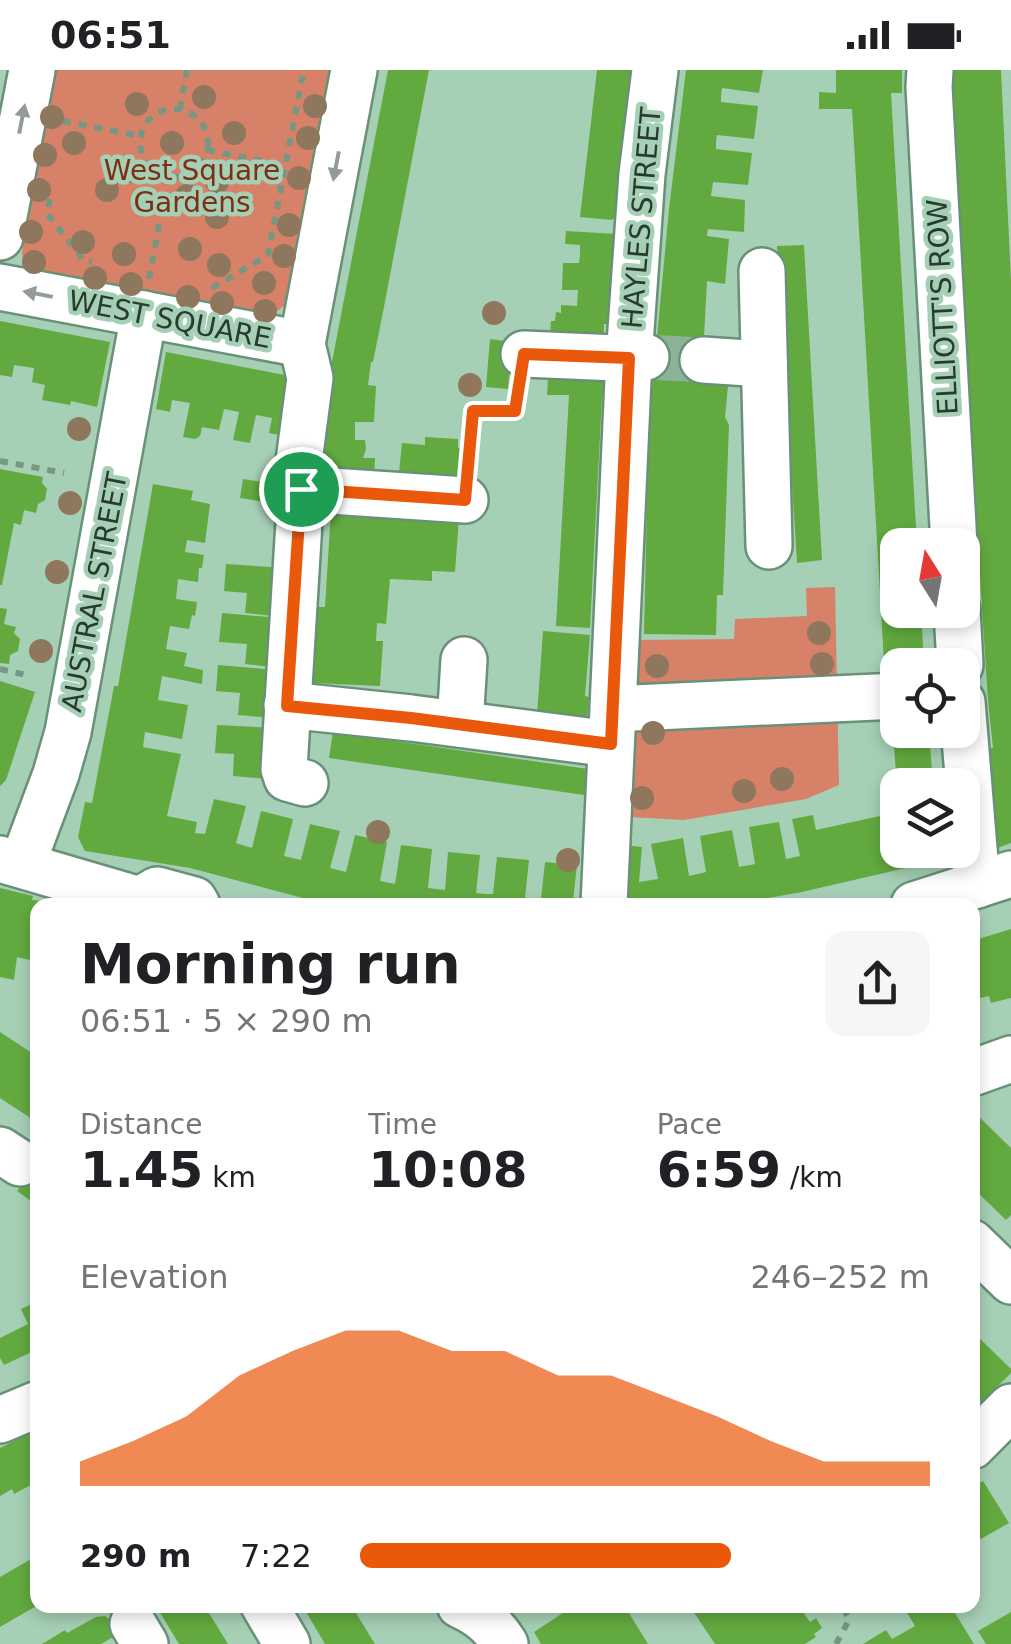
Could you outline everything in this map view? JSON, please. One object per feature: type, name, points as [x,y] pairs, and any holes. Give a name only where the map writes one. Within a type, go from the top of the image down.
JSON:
[{"type":"street","points":[[0,236],[32,70]]},
{"type":"street","name":"WEST SQUARE","points":[[0,287],[153,289],[302,344],[354,70]]},
{"type":"street","name":"HAYLES STREET","points":[[604,898],[637,357],[642,174],[655,70]]},
{"type":"street","name":"ELLIOTT'S ROW","points":[[930,70],[953,528]]},
{"type":"street","points":[[762,271],[769,546]]},
{"type":"street","name":"AUSTRAL STREET","points":[[11,862],[56,774],[68,732],[153,289]]},
{"type":"street","points":[[302,344],[310,378],[299,461],[301,489],[285,774],[286,778],[306,783]]},
{"type":"street","points":[[524,354],[637,357]]},
{"type":"street","points":[[702,360],[764,364]]},
{"type":"street","points":[[301,489],[465,500]]},
{"type":"street","points":[[460,724],[464,660]]},
{"type":"street","points":[[287,706],[460,724],[613,726],[632,708],[880,697]]},
{"type":"street","points":[[936,898],[994,880],[970,748]]},
{"type":"street","points":[[11,862],[128,898]]},
{"type":"street","points":[[146,898],[157,890],[187,898]]},
{"type":"street","points":[[980,1071],[1011,1059]]},
{"type":"street","points":[[980,1251],[1011,1281]]},
{"type":"street","points":[[0,1420],[30,1407]]},
{"type":"street","points":[[980,1438],[1011,1408]]},
{"type":"street","points":[[269,1613],[288,1644]]},
{"type":"street","points":[[478,1613],[505,1644]]},
{"type":"path","points":[[180,109],[187,70]]},
{"type":"path","points":[[197,285],[213,288],[268,256],[303,74],[300,70]]},
{"type":"path","points":[[180,109],[205,129],[207,150],[203,160],[188,174],[168,177],[155,172],[146,162],[140,150],[140,136],[150,118],[159,112],[180,109]]},
{"type":"path","points":[[60,139],[64,121],[140,136]]},
{"type":"path","points":[[207,150],[284,166]]},
{"type":"path","points":[[153,289],[168,177]]},
{"type":"path","points":[[50,195],[47,213],[84,261],[101,264]]},
{"type":"path","points":[[134,271],[153,289]]},
{"type":"path","points":[[465,500],[473,411],[515,411],[524,354]]},
{"type":"path","points":[[0,461],[64,474]]},
{"type":"path","points":[[0,669],[26,675]]},
{"type":"path","points":[[836,1644],[849,1620],[846,1613]]},
{"type":"green space","name":"West Square Gardens","points":[[55,70],[332,70],[284,306],[269,317],[35,272],[23,264]]},
{"type":"green space","points":[[835,587],[839,785],[806,799],[684,820],[630,817],[636,640],[734,639],[735,619],[807,616],[806,588]]},
{"type":"building","points":[[388,70],[429,70],[371,362],[368,385],[376,386],[374,422],[355,422],[355,440],[365,440],[363,458],[375,458],[374,481],[322,477],[328,383]]},
{"type":"building","points":[[597,70],[634,70],[618,214],[612,220],[580,217]]},
{"type":"building","points":[[686,70],[763,70],[759,93],[722,88],[721,96],[721,102],[758,106],[754,139],[717,135],[716,142],[716,149],[752,153],[748,185],[713,182],[711,196],[745,200],[744,232],[708,229],[707,236],[729,239],[725,284],[707,281],[702,373],[729,376],[723,595],[717,595],[716,635],[644,634],[652,391]]},
{"type":"building","points":[[836,70],[902,70],[902,93],[891,93],[916,528],[880,528],[880,593],[852,109],[819,109],[819,92],[836,93]]},
{"type":"building","points":[[947,70],[1001,70],[1011,281],[1011,843],[995,849],[988,749],[993,748],[980,528],[977,528]]},
{"type":"building","points":[[566,231],[616,234],[611,324],[604,324],[603,350],[549,347],[551,321],[555,321],[556,312],[561,313],[561,305],[577,306],[578,290],[562,290],[563,263],[579,263],[580,255],[580,245],[565,244]]},
{"type":"building","points":[[804,245],[822,560],[797,563],[777,246]]},
{"type":"building","points":[[0,321],[110,342],[97,407],[42,400],[45,385],[32,382],[34,368],[14,365],[12,377],[0,375]]},
{"type":"building","points":[[490,339],[512,342],[508,389],[486,387]]},
{"type":"building","points":[[166,352],[295,377],[283,436],[269,433],[272,418],[256,415],[250,443],[233,440],[239,412],[224,409],[219,430],[202,427],[195,439],[183,437],[190,403],[172,400],[170,412],[156,409]]},
{"type":"building","points":[[549,362],[609,364],[607,397],[602,397],[590,628],[556,626],[569,395],[547,395]]},
{"type":"building","points":[[425,437],[458,439],[458,448],[465,449],[461,489],[398,483],[402,443],[425,445]]},
{"type":"building","points":[[0,469],[43,477],[47,489],[36,513],[24,510],[21,525],[14,523],[2,585],[0,585]]},
{"type":"building","points":[[243,479],[289,486],[286,505],[240,498]]},
{"type":"building","points":[[153,484],[193,491],[191,500],[210,504],[205,543],[187,540],[185,552],[204,555],[202,568],[198,582],[178,579],[176,599],[197,602],[195,616],[192,615],[189,629],[170,626],[166,649],[187,653],[184,666],[203,670],[202,684],[162,676],[158,700],[188,705],[182,739],[145,732],[143,747],[181,754],[167,816],[197,822],[195,833],[205,834],[214,799],[246,806],[236,843],[252,848],[261,811],[293,819],[284,856],[301,860],[310,824],[340,831],[330,868],[346,872],[355,835],[387,842],[380,881],[395,884],[401,845],[432,849],[428,888],[436,889],[445,890],[448,852],[480,855],[476,893],[485,894],[493,894],[497,857],[529,860],[525,898],[303,898],[190,868],[85,851],[78,837],[85,802],[92,803],[114,686],[118,686]]},
{"type":"building","points":[[331,510],[459,518],[455,572],[432,571],[432,581],[390,579],[386,624],[377,623],[376,641],[383,641],[380,686],[313,683],[318,607],[325,607]]},
{"type":"building","points":[[226,564],[285,568],[275,616],[245,613],[247,593],[224,591]]},
{"type":"building","points":[[0,608],[7,609],[4,624],[16,627],[14,633],[20,639],[18,651],[10,655],[9,664],[0,663]]},
{"type":"building","points":[[222,613],[281,618],[271,667],[245,664],[247,644],[219,642]]},
{"type":"building","points":[[882,628],[922,628],[923,648],[883,648]]},
{"type":"building","points":[[543,631],[590,635],[587,719],[537,715]]},
{"type":"building","points":[[218,665],[276,670],[272,718],[238,715],[240,693],[216,691]]},
{"type":"building","points":[[0,681],[35,692],[6,780],[0,786]]},
{"type":"building","points":[[217,725],[275,728],[267,779],[233,776],[234,754],[215,753]]},
{"type":"building","points":[[333,732],[588,769],[584,795],[329,758]]},
{"type":"building","points":[[894,748],[930,748],[932,768],[896,768]]},
{"type":"building","points":[[813,815],[816,830],[880,816],[880,868],[906,868],[768,898],[625,898],[625,845],[642,847],[639,882],[658,879],[651,844],[683,838],[689,876],[706,872],[700,836],[732,830],[739,867],[755,864],[749,827],[779,822],[786,859],[800,856],[792,819]]},
{"type":"building","points":[[545,862],[577,865],[573,898],[541,898]]},
{"type":"building","points":[[0,888],[33,896],[30,960],[17,957],[14,980],[0,977]]},
{"type":"building","points":[[1011,929],[1011,998],[991,1003],[989,996],[980,998],[980,939]]},
{"type":"building","points":[[0,1032],[30,1052],[30,1118],[0,1098]]},
{"type":"building","points":[[980,1118],[1011,1148],[1011,1215],[1006,1220],[980,1195]]},
{"type":"building","points":[[30,1174],[30,1200],[17,1191]]},
{"type":"building","points":[[30,1305],[30,1353],[4,1365],[0,1338],[28,1324],[21,1309]]},
{"type":"building","points":[[980,1339],[1011,1369],[980,1404]]},
{"type":"building","points":[[30,1433],[30,1485],[14,1494],[12,1489],[0,1496],[0,1448]]},
{"type":"building","points":[[983,1481],[1009,1523],[980,1539]]},
{"type":"building","points":[[30,1560],[30,1610],[0,1627],[0,1577]]},
{"type":"building","points":[[1011,1612],[1011,1644],[986,1644],[978,1631]]},
{"type":"building","points":[[123,1613],[155,1613],[101,1644],[42,1644],[96,1617],[105,1616],[113,1622]]},
{"type":"building","points":[[160,1613],[209,1613],[228,1644],[179,1644]]},
{"type":"building","points":[[307,1613],[356,1613],[375,1644],[325,1644]]},
{"type":"building","points":[[563,1613],[629,1613],[648,1644],[541,1644],[534,1632]]},
{"type":"building","points":[[694,1613],[804,1613],[810,1622],[816,1618],[822,1628],[805,1644],[715,1644]]},
{"type":"building","points":[[907,1613],[955,1613],[974,1644],[863,1644],[886,1630],[892,1639],[915,1626]]},
{"type":"tunnel","points":[[646,357],[703,360]]},
{"type":"route","points":[[524,354],[629,358],[611,744],[287,706],[301,489],[465,500],[473,411],[515,411],[524,354]]}]
